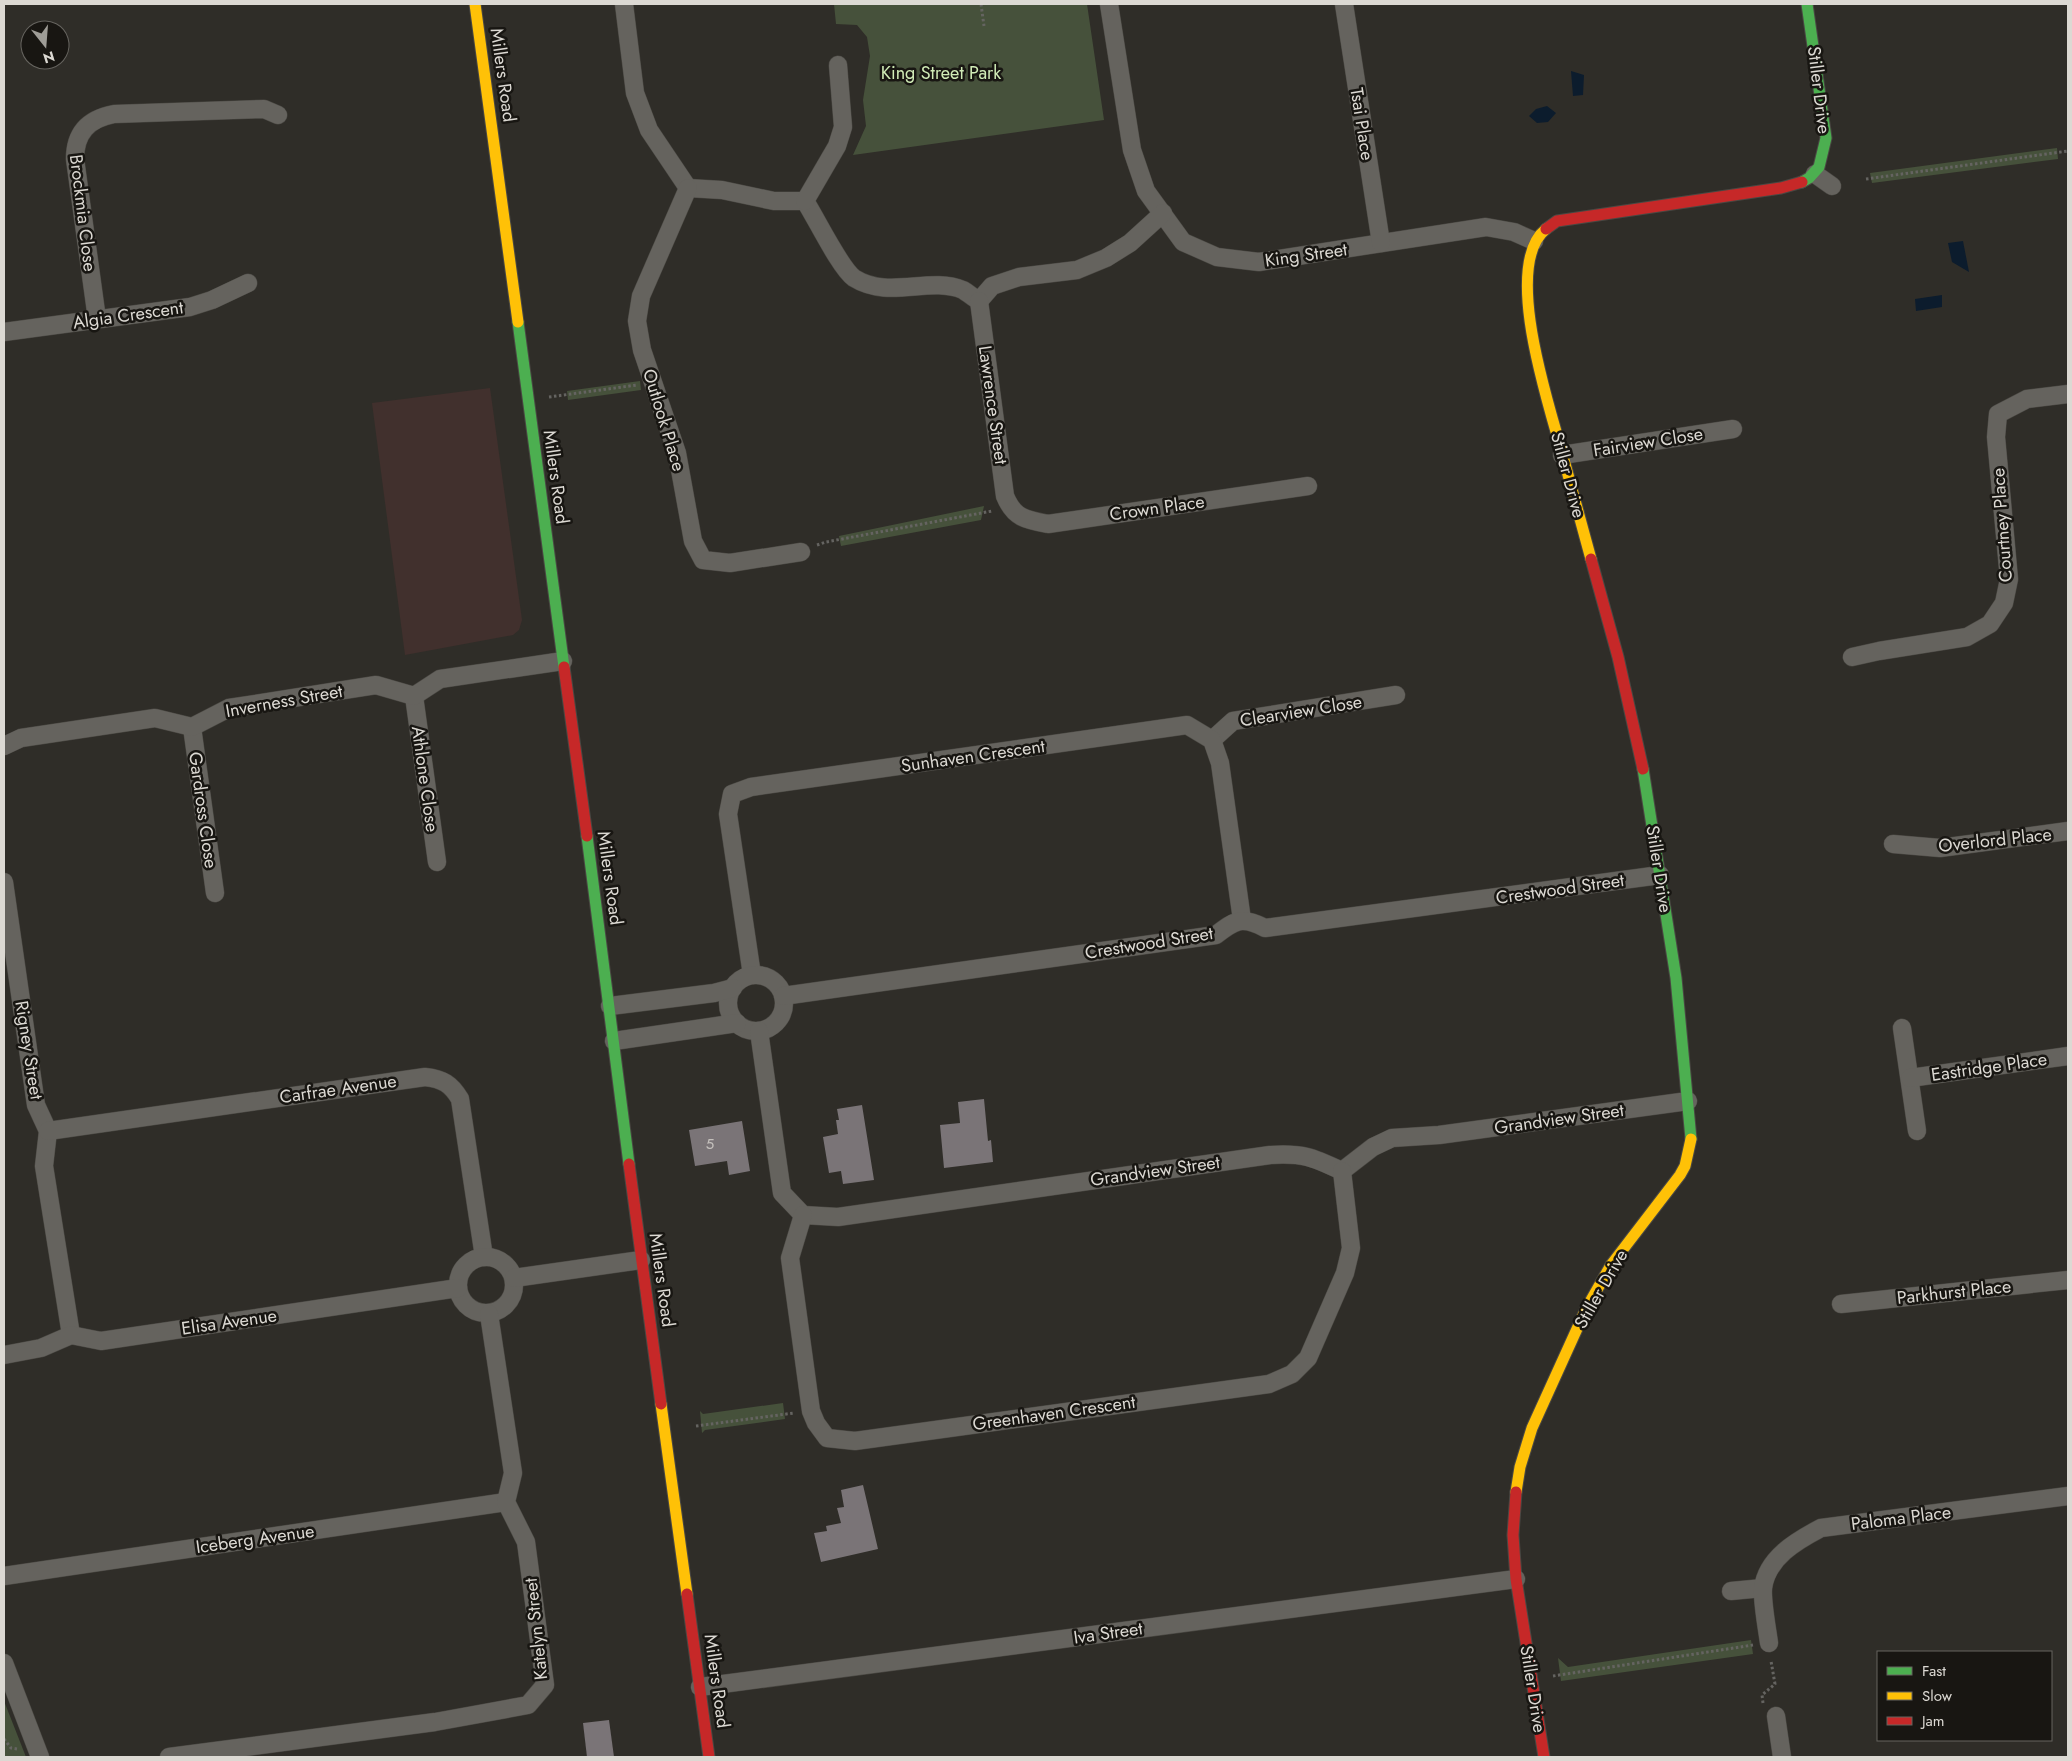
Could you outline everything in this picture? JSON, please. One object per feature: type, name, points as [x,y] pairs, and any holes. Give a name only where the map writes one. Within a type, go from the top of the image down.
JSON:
[{"type":"street","name":"Millers Road","points":[[475,4],[610,1006],[641,1260],[709,1757]]},
{"type":"street","points":[[624,4],[635,94],[649,130],[688,188],[722,190],[774,201],[805,201]]},
{"type":"street","name":"King Street","points":[[1109,4],[1132,150],[1146,191],[1183,242],[1217,257],[1259,262],[1486,227],[1514,232],[1534,241]]},
{"type":"street","name":"Tsai Place","points":[[1344,4],[1381,244]]},
{"type":"street","name":"Stiller Drive","points":[[1807,4],[1826,138],[1823,159],[1814,174]]},
{"type":"street","points":[[805,201],[837,146],[843,127],[838,65]]},
{"type":"street","name":"Brockmia Close","points":[[97,319],[75,160],[75,145],[81,133],[90,123],[102,116],[114,114],[264,109],[278,115]]},
{"type":"street","points":[[1534,241],[1543,230],[1557,221],[1781,188],[1801,184],[1814,174],[1832,186]]},
{"type":"street","name":"Outlook Place","points":[[688,188],[641,296],[637,321],[642,350],[677,453],[693,541],[703,560],[730,563],[801,552]]},
{"type":"street","points":[[805,201],[836,254],[853,277],[880,288],[935,286],[962,290],[979,301],[992,286],[1018,276],[1077,270],[1106,258],[1130,243],[1163,214]]},
{"type":"street","name":"Stiller Drive","points":[[1534,241],[1530,254],[1529,270],[1529,304],[1534,351],[1629,700],[1644,774],[1676,978],[1691,1141],[1686,1166],[1680,1176],[1611,1265],[1586,1309],[1532,1428],[1520,1466],[1514,1510],[1513,1535],[1516,1579],[1544,1757]]},
{"type":"street","name":"Algia Crescent","points":[[4,332],[190,307],[212,300],[248,283]]},
{"type":"street","name":"Lawrence Street","points":[[979,301],[1005,496],[1010,508]]},
{"type":"street","name":"Courtney Place","points":[[1852,657],[1879,650],[1967,636],[1990,624],[2004,603],[2009,579],[1996,437],[1998,414],[2027,399],[2068,394]]},
{"type":"street","name":"Fairview Close","points":[[1562,455],[1733,429]]},
{"type":"street","name":"Crown Place","points":[[1010,508],[1026,521],[1048,524],[1308,486]]},
{"type":"street","points":[[414,696],[440,679],[563,661]]},
{"type":"street","name":"Inverness Street","points":[[192,726],[229,708],[376,685],[414,696]]},
{"type":"street","name":"Clearview Close","points":[[1212,740],[1233,721],[1396,695]]},
{"type":"street","name":"Athlone Close","points":[[414,696],[437,862]]},
{"type":"street","points":[[4,746],[21,738],[155,718],[192,726]]},
{"type":"street","name":"Sunhaven Crescent","points":[[752,975],[728,814],[732,794],[751,787],[1187,725],[1212,740]]},
{"type":"street","name":"Gardross Close","points":[[192,726],[215,893]]},
{"type":"street","points":[[1212,740],[1220,763],[1242,920]]},
{"type":"street","name":"Overlord Place","points":[[1893,844],[1940,848],[2068,832]]},
{"type":"street","name":"Crestwood Street","points":[[783,996],[1216,935],[1228,925],[1242,920],[1253,922],[1265,928],[1660,876]]},
{"type":"street","name":"Rigney Street","points":[[4,882],[36,1105],[48,1131]]},
{"type":"street","points":[[752,975],[768,978],[775,982],[783,996],[784,1006],[776,1023],[768,1028],[759,1030],[751,1030],[736,1023],[728,1006],[732,988],[738,982],[752,975]]},
{"type":"street","points":[[610,1006],[714,993],[732,988]]},
{"type":"street","points":[[614,1041],[736,1023]]},
{"type":"street","name":"Eastridge Place","points":[[1902,1028],[1918,1131]]},
{"type":"street","points":[[759,1030],[782,1193],[803,1216]]},
{"type":"street","name":"Eastridge Place","points":[[1910,1078],[2068,1056]]},
{"type":"street","name":"Carfrae Avenue","points":[[48,1131],[425,1077],[439,1079],[452,1086],[460,1099],[484,1257]]},
{"type":"street","name":"Grandview Street","points":[[803,1216],[838,1217],[1270,1155],[1296,1153],[1314,1158],[1342,1171],[1373,1147],[1392,1138],[1438,1135],[1688,1101]]},
{"type":"street","points":[[4,1355],[42,1348],[71,1335],[44,1166],[48,1131]]},
{"type":"street","name":"Greenhaven Crescent","points":[[803,1216],[790,1258],[811,1411],[816,1423],[827,1438],[855,1441],[1269,1384],[1292,1374],[1308,1358],[1345,1273],[1351,1248],[1342,1171]]},
{"type":"street","points":[[484,1257],[494,1258],[503,1262],[510,1269],[514,1278],[515,1288],[507,1306],[489,1314],[480,1313],[464,1304],[458,1288],[458,1279],[468,1264],[475,1259],[484,1257]]},
{"type":"street","points":[[514,1278],[641,1260]]},
{"type":"street","name":"Parkhurst Place","points":[[1841,1304],[2068,1280]]},
{"type":"street","name":"Elisa Avenue","points":[[71,1335],[101,1341],[458,1288]]},
{"type":"street","points":[[489,1314],[513,1473],[506,1502]]},
{"type":"street","name":"Paloma Place","points":[[1769,1643],[1763,1588],[1772,1564],[1794,1543],[1820,1528],[2068,1496]]},
{"type":"street","name":"Iceberg Avenue","points":[[4,1576],[506,1502]]},
{"type":"street","name":"Katelyn Street","points":[[169,1757],[435,1722],[528,1704],[545,1685],[526,1542],[506,1502]]},
{"type":"street","name":"Iva Street","points":[[700,1687],[1516,1579]]},
{"type":"street","points":[[1731,1591],[1763,1588]]},
{"type":"street","points":[[4,1663],[40,1757]]},
{"type":"street","points":[[1776,1716],[1782,1757]]},
{"type":"path","points":[[981,4],[984,26]]},
{"type":"path","points":[[1866,179],[2068,151]]},
{"type":"path","points":[[528,400],[653,383]]},
{"type":"path","points":[[801,552],[826,542],[1010,508]]},
{"type":"path","points":[[696,1426],[811,1411]]},
{"type":"path","points":[[1553,1676],[1769,1643],[1775,1684],[1762,1695],[1765,1717],[1776,1716]]},
{"type":"shaded area","points":[[490,388],[522,620],[519,630],[513,635],[405,655],[372,403]]},
{"type":"green space","name":"King Street Park","points":[[834,4],[1087,4],[1104,120],[853,155],[866,126],[863,100],[870,56],[867,37],[857,25],[836,24]]},
{"type":"green space","points":[[2057,148],[2058,159],[1872,183],[1870,173]]},
{"type":"green space","points":[[640,381],[641,390],[568,400],[567,391]]},
{"type":"green space","points":[[984,506],[981,520],[841,546],[839,536]]},
{"type":"green space","points":[[783,1403],[785,1419],[705,1430],[702,1433],[700,1411],[703,1414]]},
{"type":"green space","points":[[1751,1640],[1753,1654],[1561,1681],[1558,1658],[1568,1667]]},
{"type":"green space","points":[[4,1701],[26,1757],[4,1757]]},
{"type":"water","points":[[1571,71],[1584,75],[1583,95],[1573,96]]},
{"type":"water","points":[[1547,106],[1556,113],[1548,122],[1537,123],[1529,116],[1536,109]]},
{"type":"water","points":[[1963,241],[1969,272],[1952,262],[1948,243]]},
{"type":"water","points":[[1942,295],[1942,307],[1916,311],[1915,299]]},
{"type":"building","points":[[984,1099],[988,1141],[991,1140],[993,1162],[944,1168],[940,1125],[960,1123],[958,1102]]},
{"type":"building","points":[[862,1105],[874,1180],[843,1184],[841,1171],[829,1173],[823,1137],[838,1134],[836,1120],[839,1120],[837,1109]]},
{"type":"building","points":[[742,1121],[750,1171],[729,1175],[727,1161],[695,1166],[689,1130]]},
{"type":"building","points":[[863,1485],[878,1549],[821,1562],[814,1533],[827,1531],[826,1526],[841,1523],[837,1508],[844,1507],[841,1490]]},
{"type":"building","points":[[609,1720],[614,1757],[587,1757],[583,1723]]},
{"type":"traffic: fast","points":[[1802,182],[1809,178],[1819,167],[1826,138],[1807,4]]},
{"type":"traffic: fast","points":[[518,322],[564,667]]},
{"type":"traffic: fast","points":[[1643,769],[1676,978],[1691,1139]]},
{"type":"traffic: fast","points":[[587,836],[629,1164]]},
{"type":"traffic: slow","points":[[475,4],[518,322]]},
{"type":"traffic: slow","points":[[1546,229],[1533,247],[1528,272],[1528,302],[1532,334],[1547,400],[1591,559]]},
{"type":"traffic: slow","points":[[1516,1492],[1520,1467],[1532,1428],[1586,1309],[1611,1265],[1680,1175],[1685,1166],[1691,1139]]},
{"type":"traffic: slow","points":[[661,1404],[687,1594]]},
{"type":"traffic: jam","points":[[1546,229],[1557,221],[1781,188],[1802,182]]},
{"type":"traffic: jam","points":[[1591,559],[1618,657],[1643,769]]},
{"type":"traffic: jam","points":[[564,667],[587,836]]},
{"type":"traffic: jam","points":[[629,1164],[661,1404]]},
{"type":"traffic: jam","points":[[1516,1492],[1513,1535],[1516,1579],[1544,1757]]},
{"type":"traffic: jam","points":[[687,1594],[709,1757]]}]
